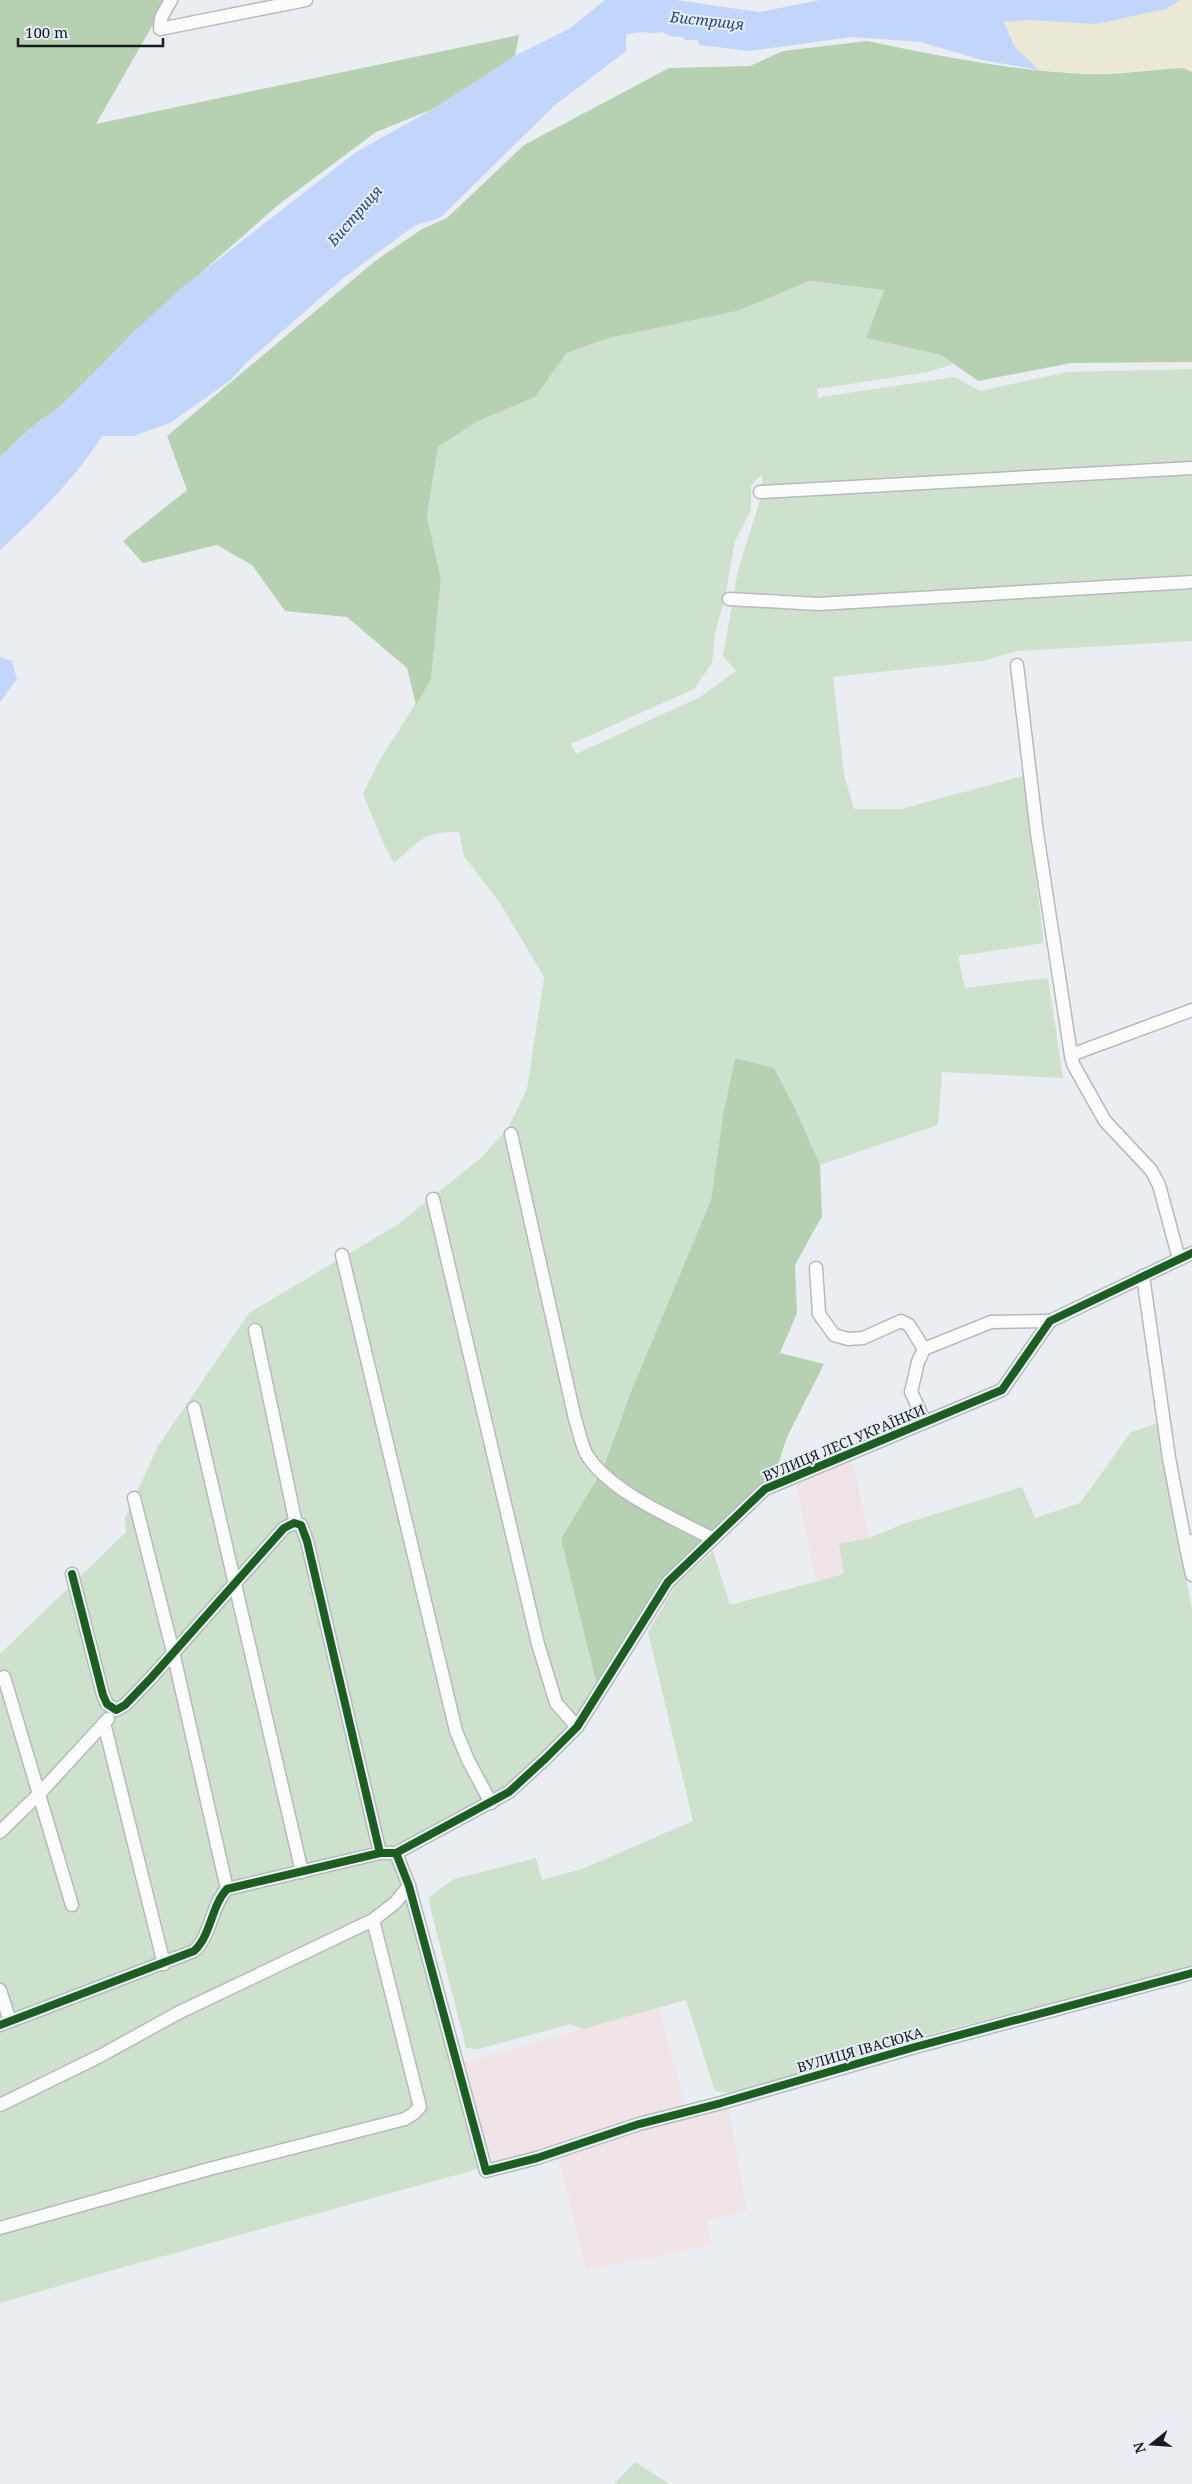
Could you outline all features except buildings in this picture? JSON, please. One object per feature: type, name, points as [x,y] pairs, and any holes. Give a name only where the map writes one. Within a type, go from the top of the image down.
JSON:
[{"type":"street","points":[[171,0],[161,18],[160,29],[306,0]]},
{"type":"street","points":[[760,492],[1192,468]]},
{"type":"street","points":[[729,599],[818,604],[1192,582]]},
{"type":"street","points":[[1016,665],[1037,833],[1073,1064],[1105,1121],[1151,1170],[1159,1185],[1179,1258]]},
{"type":"street","points":[[1071,1055],[1192,1010]]},
{"type":"street","points":[[511,1134],[575,1418],[586,1453],[594,1464],[633,1497],[712,1539]]},
{"type":"street","points":[[433,1199],[538,1644],[556,1703],[577,1727]]},
{"type":"street","name":"ВУЛИЦЯ ЛЕСІ УКРАЇНКИ","points":[[396,1853],[509,1792],[577,1727],[668,1582],[766,1489],[774,1484],[1002,1390],[1050,1321],[1192,1253]]},
{"type":"street","points":[[342,1255],[456,1731],[468,1760],[491,1803]]},
{"type":"street","points":[[816,1268],[819,1314],[834,1335],[848,1339],[863,1338],[901,1321],[909,1324],[924,1349]]},
{"type":"street","points":[[1143,1276],[1169,1458],[1188,1541],[1192,1575]]},
{"type":"street","points":[[925,1422],[912,1392],[918,1362],[924,1349],[991,1322],[1050,1321]]},
{"type":"street","points":[[254,1330],[296,1524]]},
{"type":"street","points":[[194,1408],[302,1872]]},
{"type":"street","points":[[134,1498],[173,1652],[227,1889]]},
{"type":"street","points":[[0,1832],[39,1794],[116,1710],[125,1705],[145,1685],[284,1528],[289,1524],[296,1524],[304,1529],[380,1853]]},
{"type":"street","points":[[72,1574],[103,1695],[107,1704],[116,1710]]},
{"type":"street","points":[[4,1677],[72,1905]]},
{"type":"street","points":[[104,1723],[164,1964]]},
{"type":"street","points":[[0,1990],[5,2023],[194,1952],[200,1946],[216,1906],[227,1889],[380,1853],[396,1853],[409,1886],[395,1903],[373,1920],[178,2013],[100,2056],[0,2105]]},
{"type":"street","name":"ВУЛИЦЯ ІВАСЮКА","points":[[409,1886],[486,2171],[536,2158],[639,2124],[722,2103],[934,2042],[1192,1973]]},
{"type":"street","points":[[0,2228],[209,2169],[405,2119],[413,2114],[420,2107],[373,1920]]},
{"type":"shaded area","points":[[852,1458],[869,1538],[839,1544],[845,1574],[816,1581],[795,1479]]},
{"type":"shaded area","points":[[659,2007],[686,2109],[497,2163],[485,2146],[463,2063]]},
{"type":"shaded area","points":[[728,2104],[747,2211],[706,2220],[712,2245],[586,2270],[558,2155]]},
{"type":"green space","points":[[0,0],[167,0],[96,124],[519,35],[515,56],[433,109],[376,132],[278,205],[135,331],[63,404],[28,430],[0,457]]},
{"type":"green space","points":[[867,41],[949,57],[1032,70],[1100,74],[1183,67],[1192,72],[1192,362],[1071,363],[978,381],[941,355],[866,338],[884,290],[810,281],[737,311],[609,338],[567,353],[535,397],[478,421],[438,447],[427,516],[441,579],[431,679],[416,705],[407,668],[347,617],[285,611],[252,565],[217,545],[143,563],[123,541],[187,490],[167,436],[375,261],[422,229],[447,218],[524,145],[669,68],[750,66],[783,51]]},
{"type":"green space","points":[[810,281],[884,290],[866,338],[941,355],[953,364],[928,372],[817,389],[819,399],[821,397],[955,377],[980,391],[1067,372],[1192,369],[1192,641],[1017,651],[982,661],[833,677],[844,774],[854,809],[901,809],[1023,776],[1044,943],[958,956],[965,988],[1048,978],[1063,1078],[942,1072],[938,1125],[820,1165],[796,1110],[774,1068],[722,1121],[711,1200],[630,1394],[603,1469],[598,1689],[564,1736],[502,1794],[390,1850],[419,1909],[485,2167],[0,2303],[0,1654],[126,1532],[125,1518],[158,1446],[249,1313],[397,1225],[481,1158],[508,1128],[527,1089],[544,977],[500,903],[464,856],[459,832],[438,833],[423,839],[394,863],[385,847],[363,794],[378,763],[431,679],[441,579],[427,516],[438,447],[478,421],[535,397],[567,353],[609,338],[737,311]],"holes":[[[762,474],[762,494],[738,571],[723,656],[736,671],[700,697],[576,754],[571,744],[694,689],[712,663],[715,633],[725,597],[735,541],[751,510],[751,485]]]},
{"type":"green space","points":[[735,1058],[774,1068],[796,1110],[820,1165],[822,1216],[795,1265],[797,1313],[780,1353],[824,1364],[787,1437],[773,1480],[677,1572],[598,1689],[561,1539],[603,1469],[630,1394],[711,1200],[722,1121]]},
{"type":"green space","points":[[1162,1422],[1172,1509],[1192,1608],[1192,1969],[949,2029],[732,2093],[715,2091],[686,2000],[583,2029],[571,2024],[478,2049],[466,2048],[428,1898],[454,1879],[536,1858],[542,1880],[582,1869],[693,1821],[648,1632],[676,1585],[713,1551],[730,1605],[844,1574],[839,1544],[869,1538],[903,1524],[1022,1487],[1035,1518],[1080,1503],[1131,1432]]},
{"type":"green space","points":[[635,2462],[670,2484],[614,2484]]},
{"type":"sand","points":[[1180,0],[1192,0],[1192,72],[1183,68],[1090,74],[1039,70],[1014,47],[1003,22],[1166,9]]},
{"type":"water","name":"Бистриця","points":[[605,0],[676,0],[759,12],[820,0],[1180,0],[1166,9],[1096,24],[1029,20],[1004,22],[1014,46],[1039,70],[982,60],[920,42],[852,37],[749,51],[700,45],[697,40],[685,40],[682,37],[669,36],[663,32],[637,32],[626,35],[626,51],[554,106],[442,216],[414,226],[342,279],[245,364],[231,380],[170,423],[134,436],[102,436],[68,482],[0,550],[0,457],[28,430],[63,404],[135,331],[179,290],[356,152],[433,109],[515,56],[569,29]]},
{"type":"water","points":[[0,657],[12,661],[17,679],[0,702]]},
{"type":"cycle path","points":[[0,2025],[194,1951],[200,1945],[217,1904],[227,1889],[380,1853],[396,1853],[509,1792],[577,1727],[668,1582],[765,1489],[1002,1390],[1050,1321],[1192,1253]]},
{"type":"cycle path","points":[[72,1574],[103,1695],[107,1704],[116,1710],[125,1705],[151,1678],[284,1528],[294,1523],[301,1525],[307,1541],[380,1853]]},
{"type":"cycle path","points":[[396,1853],[409,1886],[486,2171],[537,2158],[639,2124],[721,2103],[915,2047],[1192,1973]]}]
